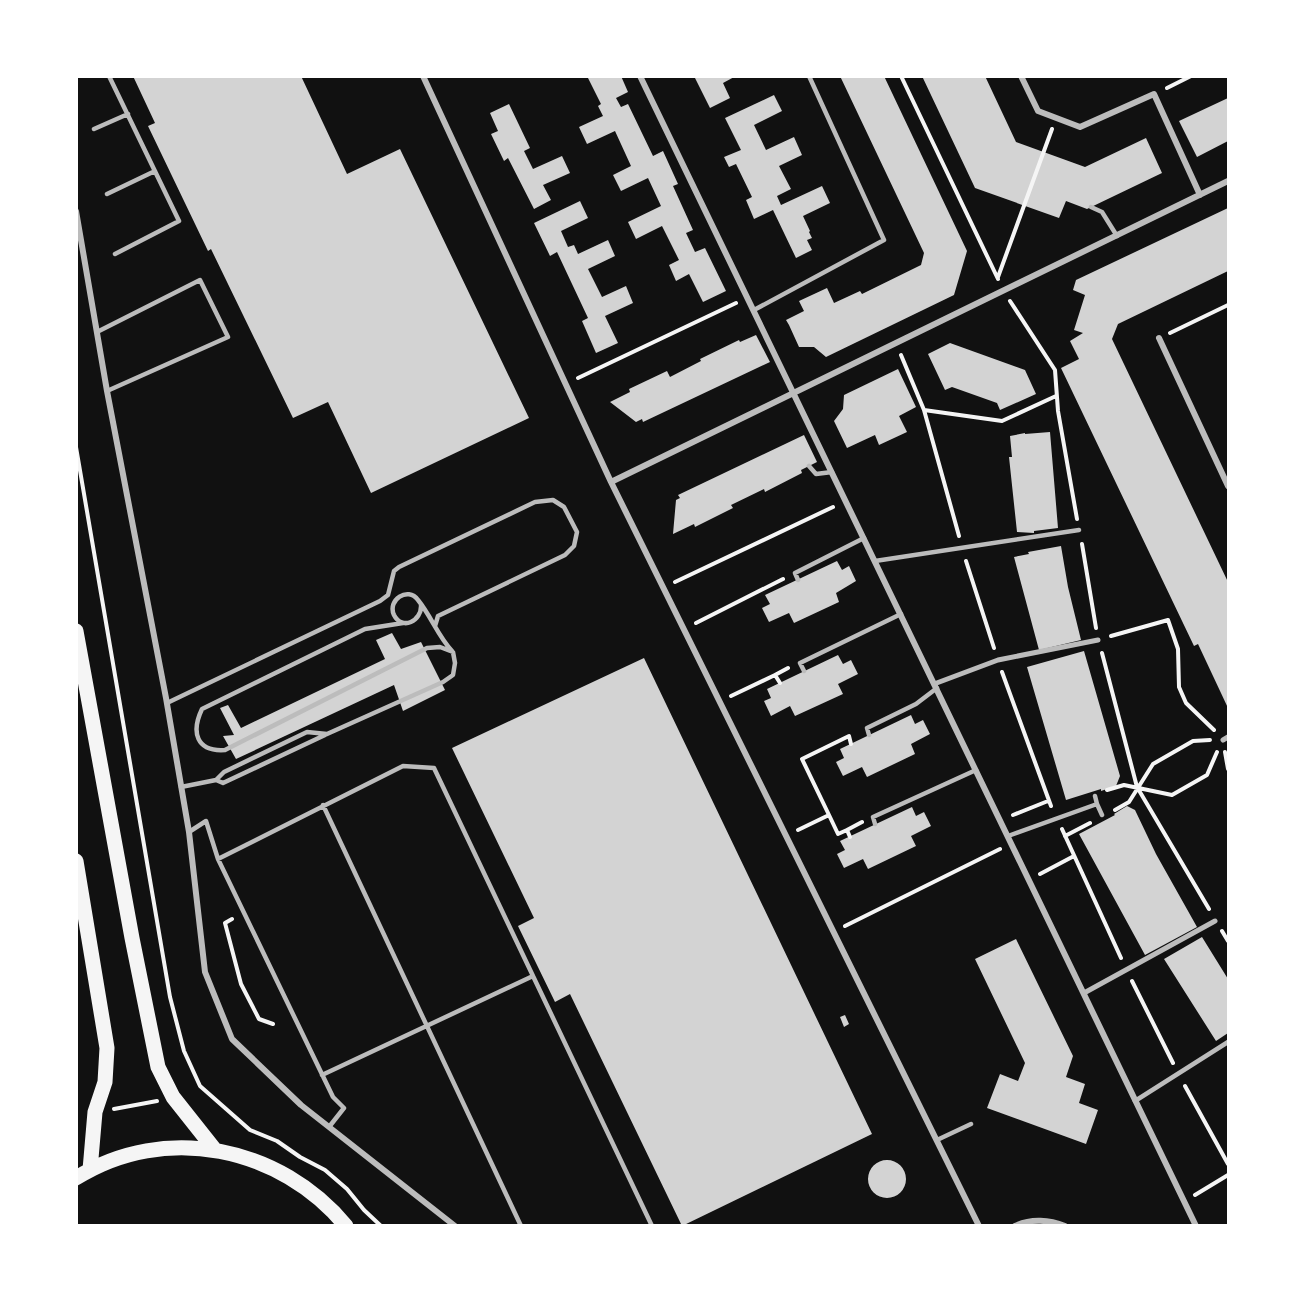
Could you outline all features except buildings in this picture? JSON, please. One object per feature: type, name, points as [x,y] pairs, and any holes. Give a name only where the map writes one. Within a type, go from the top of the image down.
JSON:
[{"type":"main road","points":[[76,631],[158,1067],[173,1097],[215,1150]]},
{"type":"main road","points":[[76,861],[107,1048],[105,1082],[95,1112],[90,1170]]},
{"type":"main road","points":[[76,1178],[120,1158],[151,1151],[183,1148],[215,1150],[248,1158],[279,1171],[321,1200],[346,1226]]},
{"type":"street","points":[[423,76],[611,482],[980,1226]]},
{"type":"street","points":[[640,76],[1196,1226]]},
{"type":"street","points":[[1021,76],[1038,111],[1080,127],[1154,93],[1200,195]]},
{"type":"street","points":[[611,482],[1228,181]]},
{"type":"street","points":[[76,211],[107,391],[182,787],[205,972],[232,1039],[301,1105],[455,1226]]},
{"type":"street","points":[[1159,338],[1225,472],[1228,486]]},
{"type":"street","points":[[936,686],[998,660],[1098,640]]},
{"type":"street","points":[[1084,993],[1215,921]]},
{"type":"street","points":[[1015,1226],[1022,1222],[1051,1220],[1065,1226]]},
{"type":"lane","points":[[109,76],[179,220],[115,254]]},
{"type":"lane","points":[[754,310],[884,240],[808,76]]},
{"type":"lane","points":[[94,129],[128,114]]},
{"type":"lane","points":[[107,194],[155,171]]},
{"type":"lane","points":[[1091,207],[1101,212],[1117,236]]},
{"type":"lane","points":[[97,332],[200,280],[228,337],[107,391]]},
{"type":"lane","points":[[809,466],[816,474],[832,472]]},
{"type":"lane","points":[[167,703],[380,601],[388,595],[394,571],[399,567],[535,502],[553,500],[564,507],[577,532],[574,546],[565,555],[438,616],[435,626]]},
{"type":"lane","points":[[875,561],[1079,530]]},
{"type":"lane","points":[[798,580],[795,573],[864,538]]},
{"type":"lane","points":[[216,780],[223,783],[443,682],[453,675],[455,663],[453,652],[441,639],[435,626],[413,595],[388,595]]},
{"type":"lane","points":[[400,596],[394,603],[393,613],[403,623]]},
{"type":"lane","points":[[421,605],[421,615],[418,619],[409,623],[365,629],[202,708],[196,720],[196,733],[202,745],[212,751],[225,750],[427,648],[440,647],[453,652]]},
{"type":"lane","points":[[804,672],[800,663],[901,614]]},
{"type":"lane","points":[[869,735],[867,728],[916,704],[936,686]]},
{"type":"lane","points":[[182,787],[216,780],[224,772],[307,732],[327,734]]},
{"type":"lane","points":[[218,859],[404,766],[434,768],[652,1226]]},
{"type":"lane","points":[[875,824],[873,817],[976,770]]},
{"type":"lane","points":[[1095,796],[1102,814]]},
{"type":"lane","points":[[1008,836],[1056,817],[1098,804]]},
{"type":"lane","points":[[323,805],[521,1226]]},
{"type":"lane","points":[[189,832],[206,821],[218,859],[333,1097],[344,1108],[329,1127]]},
{"type":"lane","points":[[322,1075],[533,976]]},
{"type":"lane","points":[[1136,1101],[1228,1042]]},
{"type":"lane","points":[[937,1140],[971,1124]]},
{"type":"path","points":[[901,76],[997,278],[1054,370],[1056,396],[1098,640],[1137,787],[1228,940]]},
{"type":"path","points":[[1154,93],[1191,76]]},
{"type":"path","points":[[997,278],[1056,118]]},
{"type":"path","points":[[566,384],[748,297]]},
{"type":"path","points":[[1159,338],[1228,305]]},
{"type":"path","points":[[897,343],[924,410],[962,546],[998,660],[1048,801],[1126,970],[1178,1074],[1228,1164]]},
{"type":"path","points":[[924,410],[1002,421],[1056,396]]},
{"type":"path","points":[[76,447],[170,997],[184,1051],[200,1086],[250,1130],[277,1141],[300,1157],[325,1170],[347,1189],[381,1226]]},
{"type":"path","points":[[663,587],[846,501]]},
{"type":"path","points":[[684,629],[781,580]]},
{"type":"path","points":[[776,583],[779,589]]},
{"type":"path","points":[[1107,637],[1168,620],[1178,649],[1179,687],[1186,704],[1226,738],[1228,769]]},
{"type":"path","points":[[720,702],[775,675],[780,683]]},
{"type":"path","points":[[850,744],[849,736],[802,759],[838,834],[860,822]]},
{"type":"path","points":[[1137,787],[1173,795],[1207,775],[1226,738]]},
{"type":"path","points":[[1137,787],[1153,764],[1193,741],[1226,738]]},
{"type":"path","points":[[1001,821],[1048,801]]},
{"type":"path","points":[[786,836],[828,815]]},
{"type":"path","points":[[847,830],[850,837]]},
{"type":"path","points":[[834,931],[1011,844]]},
{"type":"path","points":[[1029,880],[1074,856]]},
{"type":"path","points":[[244,913],[225,923],[241,984],[259,1019],[273,1024]]},
{"type":"path","points":[[95,1112],[135,1107],[173,1097],[200,1086]]},
{"type":"path","points":[[1184,1202],[1228,1175]]}]
